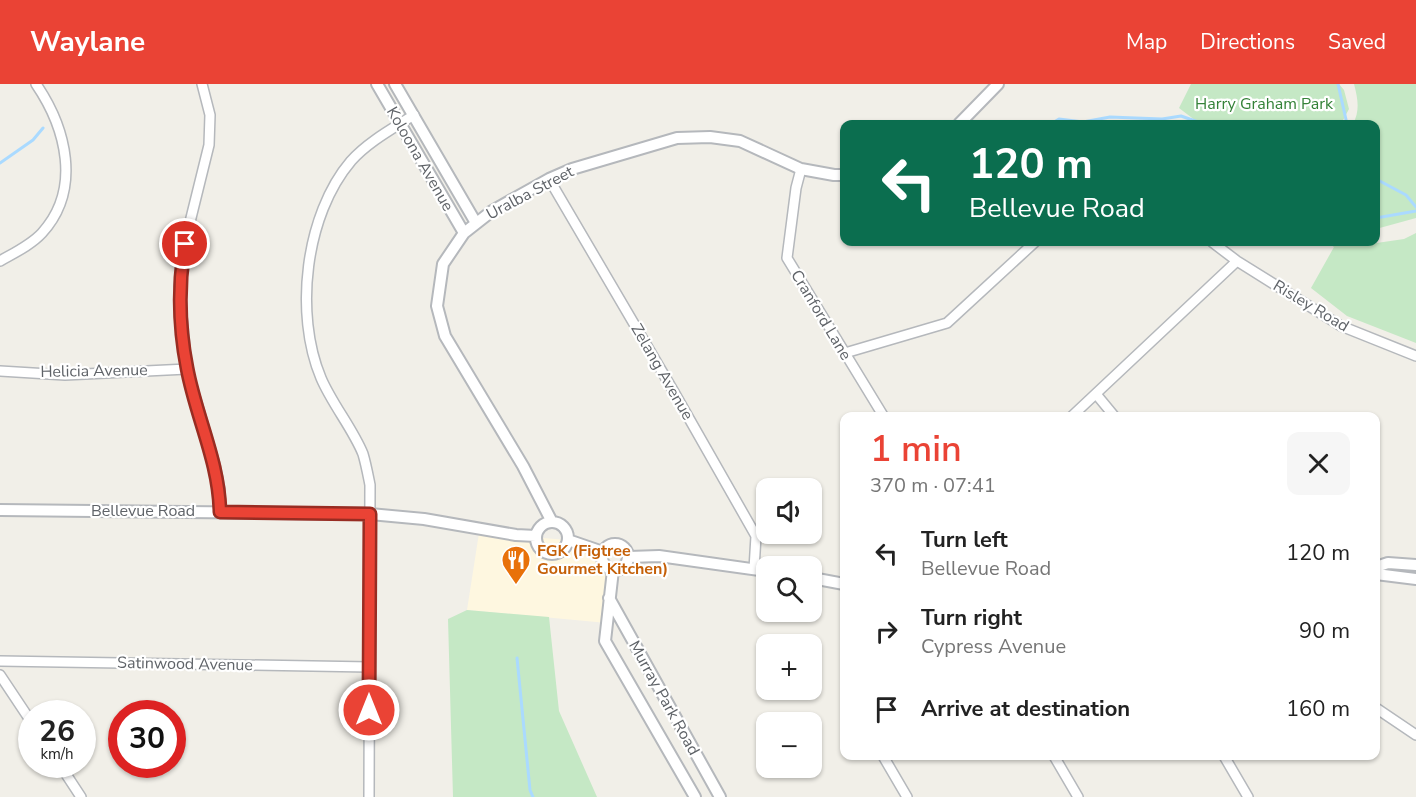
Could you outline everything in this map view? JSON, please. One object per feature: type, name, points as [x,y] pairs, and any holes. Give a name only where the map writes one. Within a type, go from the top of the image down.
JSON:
[{"type":"street","points":[[0,261],[27,246],[42,233],[63,197],[66,155],[62,134],[55,115],[36,84]]},
{"type":"street","points":[[202,84],[210,115],[208,145],[188,230],[179,286],[187,369],[215,465],[220,490],[220,512]]},
{"type":"street","name":"Koloona Avenue","points":[[377,84],[464,233]]},
{"type":"street","name":"Koloona Avenue","points":[[395,84],[476,223]]},
{"type":"street","points":[[963,120],[998,84]]},
{"type":"street","points":[[369,797],[370,485],[362,452],[329,396],[314,358],[307,317],[307,278],[316,230],[332,188],[353,160],[368,146],[414,115]]},
{"type":"street","name":"Uralba Street","points":[[552,522],[523,466],[445,336],[437,306],[443,264],[464,233],[492,211],[549,179],[572,169],[677,138],[710,137],[740,141],[801,169],[840,175]]},
{"type":"street","name":"Cranford Lane","points":[[801,169],[796,188],[787,258],[881,412]]},
{"type":"street","name":"Zelang Avenue","points":[[549,179],[756,536],[754,569]]},
{"type":"street","points":[[845,353],[947,323],[1031,246]]},
{"type":"street","name":"Risley Road","points":[[1217,246],[1237,261],[1341,326],[1416,356]]},
{"type":"street","points":[[1076,412],[1237,261]]},
{"type":"street","name":"Helicia Avenue","points":[[0,371],[65,375],[187,369]]},
{"type":"street","points":[[1096,394],[1111,412]]},
{"type":"street","name":"Bellevue Road","points":[[0,510],[370,514],[424,519],[516,535],[536,536]]},
{"type":"street","points":[[552,522],[562,525],[566,530],[568,540],[563,550],[553,555],[538,547],[536,536],[541,526],[552,522]]},
{"type":"street","points":[[568,540],[603,552]]},
{"type":"street","points":[[614,544],[624,549],[629,557],[622,567],[613,570],[604,563],[603,552],[614,544]]},
{"type":"street","points":[[629,557],[659,556],[754,569]]},
{"type":"street","points":[[1380,566],[1388,563],[1416,565]]},
{"type":"street","name":"Murray Park Road","points":[[613,570],[605,641],[695,797]]},
{"type":"street","points":[[1380,574],[1416,579]]},
{"type":"street","points":[[822,580],[840,583]]},
{"type":"street","name":"Murray Park Road","points":[[609,598],[720,797]]},
{"type":"street","name":"Satinwood Avenue","points":[[0,661],[370,667]]},
{"type":"street","points":[[0,675],[18,702]]},
{"type":"street","points":[[1380,711],[1416,735]]},
{"type":"street","points":[[674,759],[692,749]]},
{"type":"street","points":[[885,760],[907,797]]},
{"type":"street","points":[[1056,760],[1078,797]]},
{"type":"street","points":[[1226,760],[1248,797]]},
{"type":"street","points":[[69,778],[81,797]]},
{"type":"shaded area","points":[[479,533],[568,540],[602,555],[604,563],[609,568],[607,623],[467,610]]},
{"type":"green space","name":"Harry Graham Park","points":[[1191,84],[1339,84],[1344,90],[1349,109],[1343,120],[1195,120],[1179,108]]},
{"type":"green space","name":"Harry Graham Park","points":[[1354,84],[1416,84],[1416,218],[1380,228],[1380,120],[1355,120],[1358,105]]},
{"type":"green space","points":[[1416,233],[1416,343],[1347,316],[1311,288],[1333,246],[1380,246],[1380,243],[1404,239]]},
{"type":"green space","points":[[467,610],[549,617],[559,711],[597,797],[453,797],[448,619]]},
{"type":"waterway","points":[[1338,84],[1346,120]]},
{"type":"waterway","points":[[1094,120],[1110,117],[1162,119],[1181,116],[1192,120]]},
{"type":"waterway","points":[[1057,120],[1067,120]]},
{"type":"waterway","points":[[0,163],[33,140],[43,128]]},
{"type":"waterway","points":[[1380,181],[1406,195],[1416,207]]},
{"type":"waterway","points":[[1380,217],[1416,211]]},
{"type":"waterway","points":[[517,658],[530,790],[533,797]]},
{"type":"place","name":"FGK (Figtree Gourmet Kitchen)","points":[[516,586]]},
{"type":"route","points":[[185,244],[179,286],[187,369],[215,465],[220,490],[220,512],[370,514],[369,710]]}]
